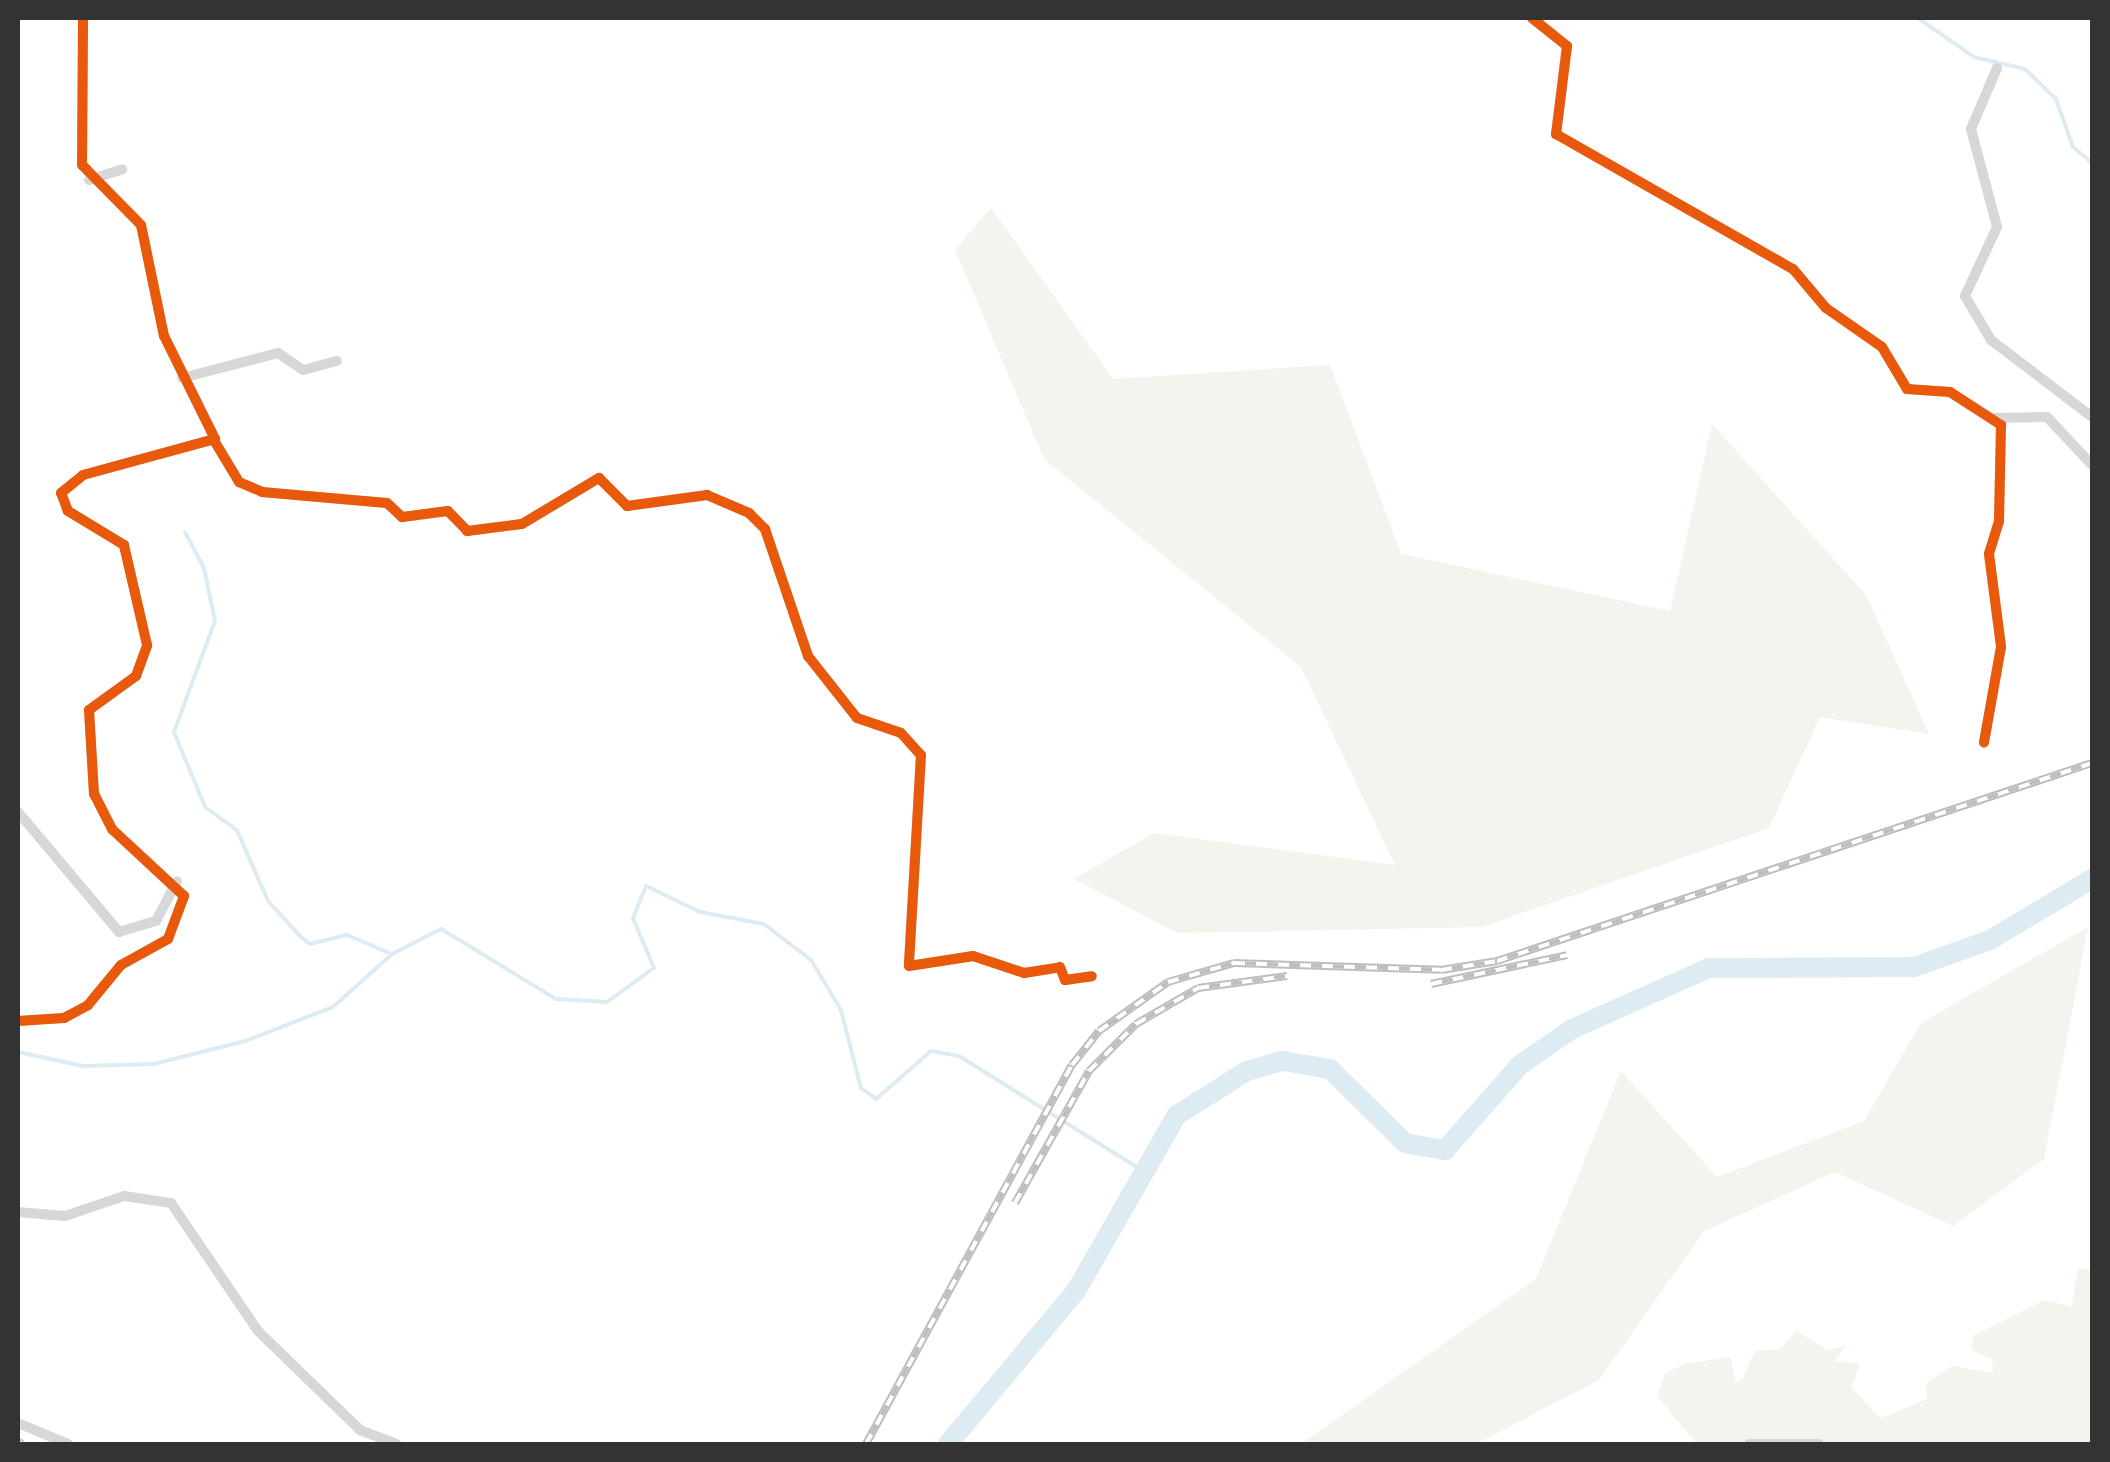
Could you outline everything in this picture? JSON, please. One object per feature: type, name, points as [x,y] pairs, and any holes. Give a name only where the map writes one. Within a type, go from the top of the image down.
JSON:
[{"type":"street","points":[[83,18],[79,138],[89,180],[140,222],[160,326],[214,442],[242,484],[262,492],[387,503],[402,518],[448,511],[467,532],[528,522],[599,478],[627,506],[706,495],[750,513],[765,529],[808,656],[857,718],[901,733],[921,755],[909,966],[973,956],[1024,973],[1060,967],[1066,980],[1092,976]]},
{"type":"street","points":[[1532,18],[1567,46],[1556,134],[1793,269],[1826,308],[1882,347],[1907,389],[1950,392],[1994,418],[2046,418],[2092,465]]},
{"type":"street","points":[[1997,68],[1971,128],[1998,227],[1965,296],[1991,340],[2092,417]]},
{"type":"street","points":[[89,180],[122,168]]},
{"type":"street","points":[[182,378],[278,353],[303,370],[338,361]]},
{"type":"street","points":[[1984,742],[2001,647],[1989,558],[2004,440],[1994,418]]},
{"type":"street","points":[[18,1020],[70,1016],[126,961],[166,942],[182,913],[177,881],[120,837],[96,802],[88,710],[136,676],[148,645],[124,544],[68,511],[61,493],[83,474],[214,442]]},
{"type":"street","points":[[18,812],[120,932],[156,922],[177,881]]},
{"type":"street","points":[[18,1212],[65,1216],[124,1196],[170,1204],[258,1331],[360,1430],[392,1444]]},
{"type":"street","points":[[18,1423],[68,1444]]},
{"type":"street","points":[[1749,1444],[1818,1444]]},
{"type":"shaded area","points":[[991,208],[1113,379],[1330,365],[1401,554],[1670,611],[1712,424],[1866,595],[1929,734],[1820,717],[1769,828],[1481,927],[1177,933],[1074,879],[1154,833],[1395,865],[1301,667],[1044,459],[955,250]]},
{"type":"shaded area","points":[[2088,927],[2044,1159],[1953,1226],[1835,1172],[1704,1231],[1599,1380],[1476,1444],[1301,1444],[1536,1279],[1621,1071],[1717,1177],[1864,1121],[1921,1023]]},
{"type":"shaded area","points":[[2078,1268],[2092,1270],[2092,1444],[1697,1444],[1657,1396],[1665,1373],[1685,1364],[1731,1357],[1735,1383],[1742,1380],[1755,1351],[1781,1349],[1796,1331],[1827,1350],[1846,1346],[1834,1361],[1860,1364],[1851,1387],[1880,1418],[1927,1399],[1926,1383],[1952,1366],[1993,1373],[1992,1359],[1971,1350],[1973,1336],[2045,1300],[2072,1307]]},
{"type":"waterway","points":[[1918,18],[1974,57],[2025,69],[2056,99],[2073,147],[2092,163]]},
{"type":"waterway","points":[[185,532],[204,568],[215,621],[174,732],[205,807],[237,830],[268,901],[301,937],[310,944],[347,935],[392,954]]},
{"type":"waterway","points":[[948,1444],[1076,1291],[1177,1115],[1247,1071],[1283,1061],[1330,1069],[1405,1143],[1445,1150],[1520,1065],[1572,1029],[1709,968],[1914,967],[1990,940],[2092,879]]},
{"type":"waterway","points":[[18,1052],[84,1066],[154,1064],[245,1041],[333,1007],[392,954],[441,929],[556,999],[607,1002],[654,968],[633,918],[646,886],[700,912],[764,924],[811,960],[841,1010],[861,1088],[876,1099],[931,1051],[959,1056],[1143,1171]]},
{"type":"railway","points":[[866,1444],[1072,1065],[1099,1031],[1168,982],[1234,963],[1441,970],[1497,961],[2092,763]]},
{"type":"railway","points":[[1431,984],[1567,955]]},
{"type":"railway","points":[[1015,1203],[1089,1071],[1136,1024],[1198,988],[1287,976]]},
{"type":"railway","points":[[18,1442],[23,1444]]},
{"type":"cycle path","points":[[18,1021],[64,1018],[88,1005],[121,965],[168,939],[184,896],[112,829],[94,794],[89,710],[136,676],[147,645],[124,545],[68,511],[61,493],[83,475],[215,439],[164,336],[141,225],[82,165],[83,18]]},
{"type":"cycle path","points":[[1532,18],[1567,46],[1556,134],[1793,269],[1826,308],[1882,347],[1907,389],[1950,392],[2001,425],[1999,521],[1989,554],[2001,647],[1984,742]]},
{"type":"cycle path","points":[[215,442],[239,482],[262,492],[387,503],[402,517],[448,511],[467,531],[522,524],[599,478],[627,506],[707,495],[749,513],[765,529],[808,656],[857,718],[901,733],[921,755],[909,966],[973,956],[1024,973],[1060,967],[1065,980],[1092,976]]}]
